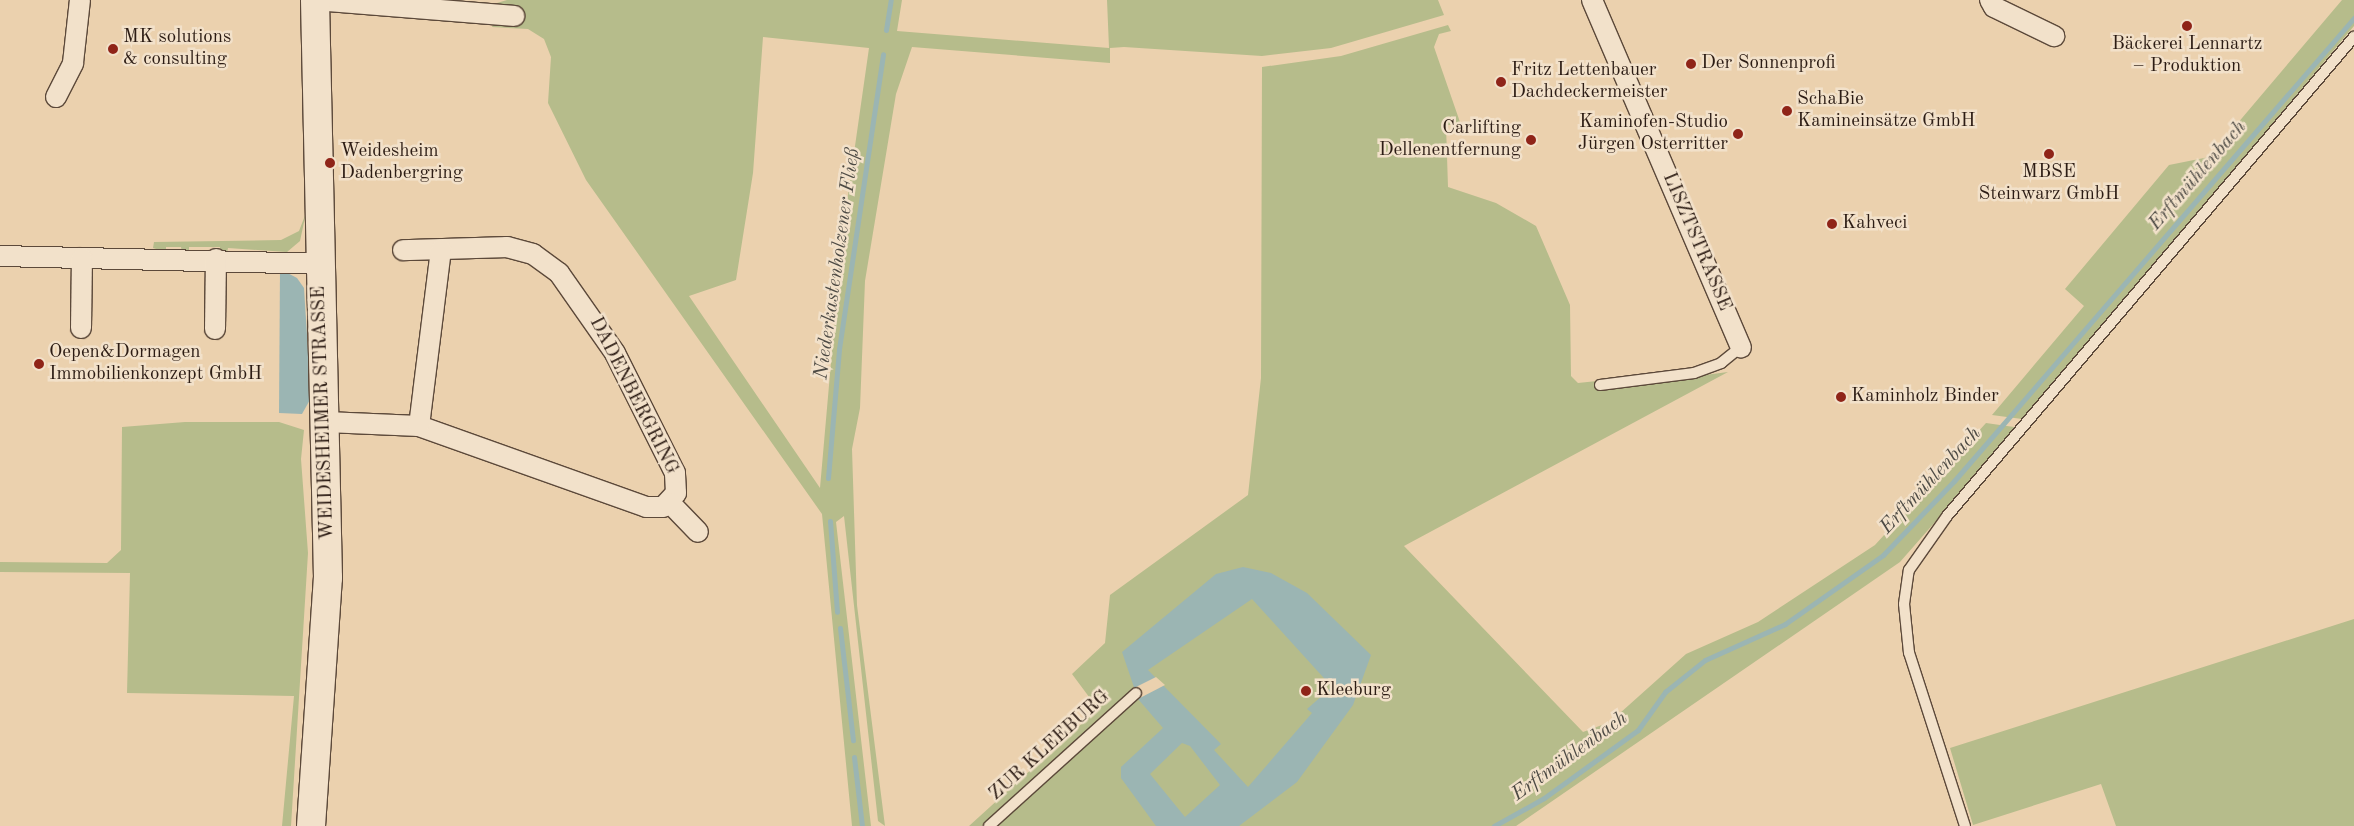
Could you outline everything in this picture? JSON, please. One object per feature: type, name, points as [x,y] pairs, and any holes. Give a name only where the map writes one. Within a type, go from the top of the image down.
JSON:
[{"type":"street","points":[[56,97],[73,63],[80,0]]},
{"type":"street","points":[[316,0],[514,16]]},
{"type":"street","name":"WEIDESHEIMER STRASSE","points":[[311,826],[328,578],[326,422],[319,264],[316,0]]},
{"type":"street","name":"LISZTSTRASSE","points":[[1592,0],[1741,347]]},
{"type":"street","points":[[1990,0],[1994,7],[2054,36]]},
{"type":"street","points":[[419,426],[441,249]]},
{"type":"street","name":"DADENBERGRING","points":[[326,422],[419,426],[634,504],[655,508],[670,502],[678,486],[675,473],[615,353],[573,288],[546,262],[518,249],[403,250]]},
{"type":"street","points":[[0,256],[216,259],[319,264]]},
{"type":"street","points":[[81,328],[82,258]]},
{"type":"street","points":[[215,329],[216,259]]},
{"type":"street","name":"DADENBERGRING","points":[[670,502],[698,532]]},
{"type":"lane","points":[[1965,826],[1909,653],[1904,604],[1909,570],[1947,516],[2354,37]]},
{"type":"lane","points":[[1600,385],[1694,373],[1721,363],[1741,347]]},
{"type":"lane","name":"ZUR KLEEBURG","points":[[989,826],[1136,693]]},
{"type":"green space","points":[[507,0],[902,0],[897,31],[1109,48],[1107,0],[1438,0],[1444,15],[1331,48],[1262,56],[1124,47],[1110,48],[1110,63],[912,47],[896,94],[865,281],[860,408],[852,449],[857,605],[885,826],[878,821],[844,516],[836,522],[871,826],[852,826],[822,514],[586,180],[548,103],[551,57],[544,39],[528,29],[492,27],[499,10],[497,3]],"holes":[[[763,37],[869,48],[842,237],[820,488],[689,296],[736,280],[753,173]]]},
{"type":"green space","points":[[2342,0],[2354,0],[2354,26],[2029,416],[2022,419],[1992,415],[2084,306],[2065,289],[2169,165],[2209,157]]},
{"type":"green space","points":[[1448,25],[1451,31],[1439,34],[1434,47],[1461,125],[1446,125],[1448,187],[1496,203],[1536,226],[1570,305],[1571,376],[1578,383],[1597,381],[1597,389],[1728,372],[1404,546],[1583,732],[1610,722],[1686,654],[1758,622],[1875,545],[1986,423],[2014,427],[2013,433],[1900,562],[1516,826],[995,826],[1055,773],[1126,697],[982,826],[969,826],[1098,709],[1072,674],[1105,643],[1110,595],[1248,495],[1261,378],[1262,67],[1341,56]]},
{"type":"green space","points":[[306,213],[300,241],[287,252],[228,248],[227,253],[220,253],[220,247],[189,247],[189,252],[182,253],[181,247],[166,247],[166,252],[153,248],[154,242],[281,240],[299,231]]},
{"type":"green space","points":[[185,422],[279,422],[304,430],[301,459],[308,553],[291,826],[282,826],[294,696],[127,693],[130,573],[0,572],[0,562],[107,563],[121,550],[122,427]]},
{"type":"green space","points":[[2354,619],[2354,826],[2116,826],[2101,784],[1973,825],[1950,748]]},
{"type":"water","points":[[280,269],[297,278],[304,288],[311,398],[302,414],[279,413]]},
{"type":"water","points":[[1243,567],[1271,573],[1307,593],[1371,655],[1353,705],[1297,782],[1239,826],[1156,826],[1121,778],[1121,767],[1163,728],[1138,699],[1122,652],[1216,574]],"holes":[[[1252,599],[1332,687],[1307,709],[1312,713],[1248,787],[1214,750],[1221,744],[1148,670]],[[1182,743],[1190,746],[1220,785],[1185,817],[1150,774]]]},
{"type":"pier","points":[[1156,677],[1165,685],[1138,699],[1134,688]]},
{"type":"waterway","name":"Niederkastenholzener Fließ","points":[[886,30],[891,0]]},
{"type":"waterway","name":"Erftmühlenbach","points":[[1494,826],[1544,798],[1638,730],[1665,692],[1705,660],[1785,624],[1883,555],[1954,481],[2354,18]]},
{"type":"waterway","name":"Niederkastenholzener Fließ","points":[[828,478],[839,349],[883,54]]},
{"type":"waterway","name":"Niederkastenholzener Fließ","points":[[830,521],[837,612]]},
{"type":"waterway","name":"Niederkastenholzener Fließ","points":[[840,628],[853,740]]},
{"type":"waterway","name":"Niederkastenholzener Fließ","points":[[854,757],[862,826]]},
{"type":"place","name":"Bäckerei Lennartz – Produktion","points":[[2187,26]]},
{"type":"place","name":"MK solutions & consulting","points":[[113,49]]},
{"type":"place","name":"Der Sonnenprofi","points":[[1691,64]]},
{"type":"place","name":"Fritz Lettenbauer Dachdeckermeister","points":[[1501,82]]},
{"type":"place","name":"SchaBie Kamineinsätze GmbH","points":[[1787,111]]},
{"type":"place","name":"Kaminofen-Studio Jürgen Osterritter","points":[[1738,134]]},
{"type":"place","name":"Carlifting Dellenentfernung","points":[[1531,140]]},
{"type":"place","name":"MBSE Steinwarz GmbH","points":[[2049,154]]},
{"type":"place","name":"Weidesheim Dadenbergring","points":[[330,163]]},
{"type":"place","name":"Kahveci","points":[[1832,224]]},
{"type":"place","name":"Oepen&Dormagen Immobilienkonzept GmbH","points":[[39,364]]},
{"type":"place","name":"Kaminholz Binder","points":[[1841,397]]},
{"type":"place","name":"Kleeburg","points":[[1306,691]]}]
